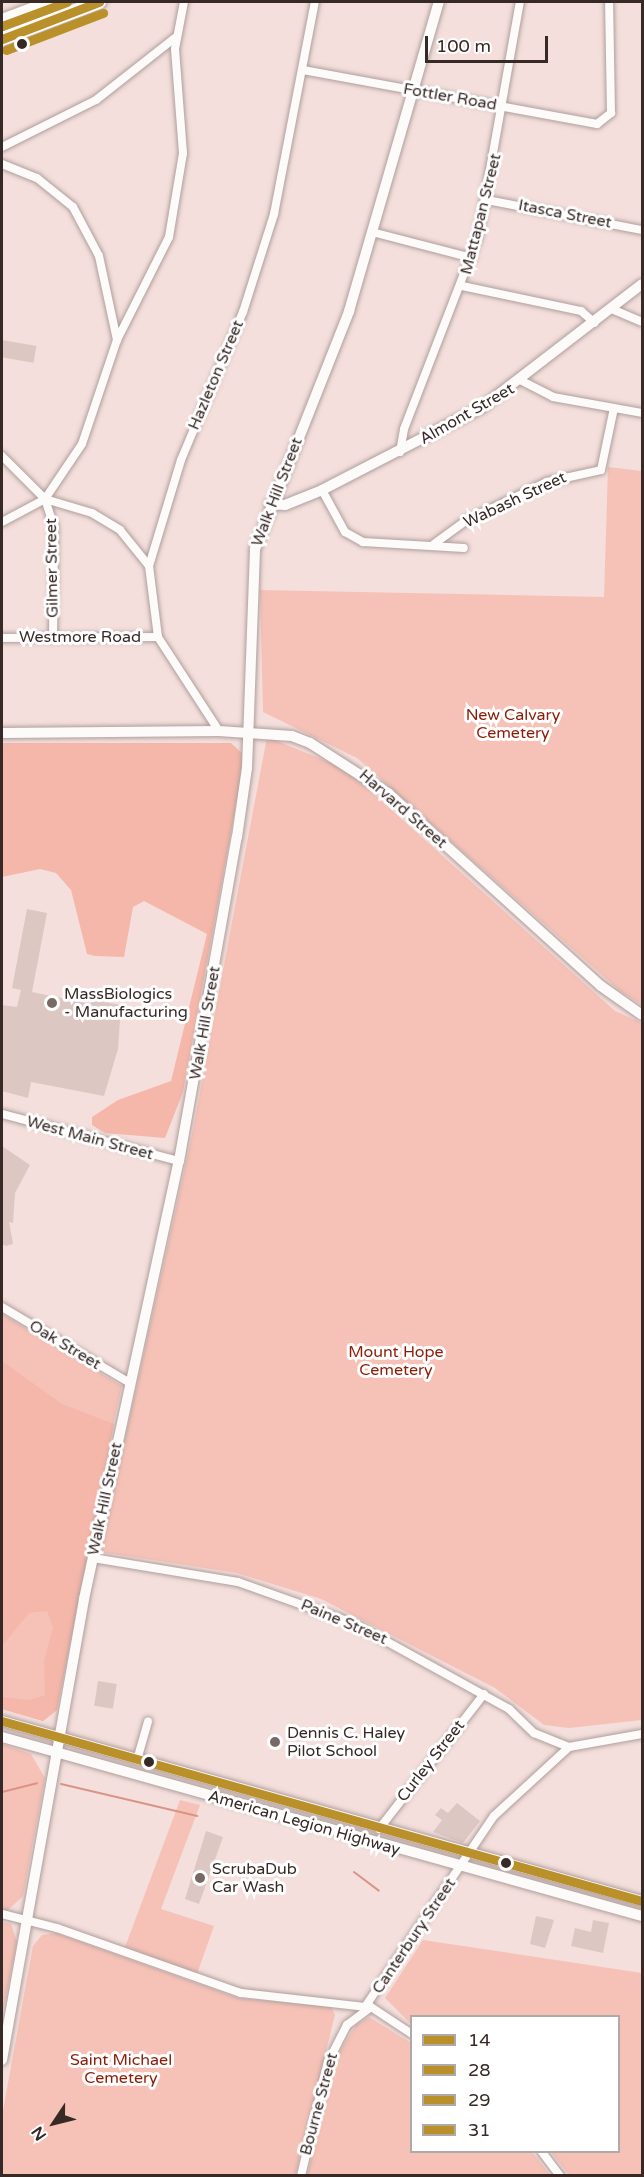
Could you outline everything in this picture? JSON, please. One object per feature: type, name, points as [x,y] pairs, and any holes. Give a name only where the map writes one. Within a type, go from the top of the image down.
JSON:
[{"type":"highway","points":[[2,21],[53,2]]},
{"type":"highway","points":[[2,39],[99,2]]},
{"type":"main road","name":"Walk Hill Street","points":[[2,2060],[93,1558],[179,1161],[237,837],[248,733],[250,568],[270,504],[335,351],[415,93],[439,2]]},
{"type":"main road","name":"Almont Street","points":[[270,504],[285,505],[400,452],[522,381],[597,324],[642,284]]},
{"type":"main road","name":"Harvard Street","points":[[2,733],[219,731],[292,736],[355,768],[601,986],[642,1015]]},
{"type":"main road","name":"American Legion Highway","points":[[2,1721],[379,1830],[642,1901]]},
{"type":"main road","name":"American Legion Highway","points":[[2,1737],[459,1868],[642,1916]]},
{"type":"street","points":[[2,522],[45,499],[82,444],[117,340],[157,267],[178,201],[184,128],[176,37],[184,2]]},
{"type":"street","name":"Hazleton Street","points":[[219,731],[158,636],[149,566],[181,460],[259,261],[303,70],[315,2]]},
{"type":"street","name":"Mattapan Street","points":[[400,452],[404,429],[472,258],[487,200],[520,2]]},
{"type":"street","name":"Fottler Road","points":[[303,70],[415,93],[597,124],[610,113],[609,2]]},
{"type":"street","points":[[2,147],[96,100],[176,37]]},
{"type":"street","points":[[2,164],[37,178],[73,207],[99,256],[117,340]]},
{"type":"street","name":"Itasca Street","points":[[487,200],[642,230]]},
{"type":"street","points":[[372,232],[472,258]]},
{"type":"street","points":[[462,286],[581,311],[597,324]]},
{"type":"street","points":[[614,310],[642,322]]},
{"type":"street","points":[[522,381],[553,397],[642,413]]},
{"type":"street","name":"Wabash Street","points":[[434,544],[466,521],[547,482],[601,470],[614,408]]},
{"type":"street","points":[[2,456],[45,499],[107,520],[149,566]]},
{"type":"street","points":[[322,489],[345,532],[363,542],[434,544],[464,548]]},
{"type":"street","name":"Gilmer Street","points":[[45,499],[54,526],[53,638]]},
{"type":"street","name":"Westmore Road","points":[[2,638],[158,636]]},
{"type":"street","name":"West Main Street","points":[[2,1114],[179,1161]]},
{"type":"street","name":"Oak Street","points":[[2,1306],[130,1383]]},
{"type":"street","name":"Paine Street","points":[[93,1558],[165,1566],[290,1599],[414,1653],[484,1694],[534,1733],[569,1747]]},
{"type":"street","name":"Curley Street","points":[[379,1830],[484,1694]]},
{"type":"street","points":[[137,1760],[148,1722]]},
{"type":"street","points":[[569,1747],[642,1734]]},
{"type":"street","name":"Canterbury Street","points":[[2,1914],[28,1920],[232,1991],[365,2007],[494,1816],[569,1747]]},
{"type":"street","points":[[365,2007],[410,2033]]},
{"type":"street","name":"Bourne Street","points":[[301,2175],[330,2057],[345,2028],[365,2007]]},
{"type":"street","points":[[544,2153],[560,2175]]},
{"type":"green space","name":"New Calvary Cemetery","points":[[608,467],[642,471],[642,1005],[620,991],[357,758],[263,712],[260,590],[604,597]]},
{"type":"green space","name":"Mount Hope Cemetery","points":[[267,737],[346,769],[615,1011],[642,1023],[642,1720],[569,1728],[544,1725],[495,1688],[321,1599],[237,1573],[100,1552],[191,1140]]},
{"type":"green space","points":[[2,1314],[122,1386],[90,1525],[57,1710],[43,1721],[2,1709]]},
{"type":"green space","points":[[2,1744],[31,1754],[45,1778],[23,1896],[6,1912],[2,1911]]},
{"type":"green space","points":[[180,1800],[200,1805],[161,1909],[214,1926],[197,1974],[125,1947]]},
{"type":"green space","points":[[2,1922],[11,1924],[17,1942],[2,2016]]},
{"type":"green space","name":"Saint Michael Cemetery","points":[[56,1933],[238,1998],[331,2007],[335,2015],[295,2175],[2,2176],[2,2116],[33,1946],[42,1935]]},
{"type":"green space","points":[[423,1940],[642,1973],[642,2175],[569,2175],[552,2153],[620,2153],[620,2015],[410,2015],[410,2023],[385,1998]]},
{"type":"green space","points":[[369,2017],[410,2042],[410,2153],[533,2153],[550,2175],[307,2175],[339,2053],[356,2025]]},
{"type":"shaded area","points":[[2,743],[231,743],[245,756],[183,1092],[165,1138],[105,1133],[92,1125],[92,1117],[118,1100],[171,1081],[207,934],[144,901],[133,907],[124,957],[87,954],[71,890],[56,873],[40,869],[2,877]]},
{"type":"shaded area","points":[[2,1361],[62,1404],[114,1424],[57,1710],[43,1721],[2,1709],[2,1697],[29,1700],[45,1695],[44,1661],[53,1627],[47,1611],[29,1613],[2,1646]]},
{"type":"building","points":[[2,340],[36,346],[34,363],[2,357]]},
{"type":"building","name":"MassBiologics - Manufacturing","points":[[27,909],[47,913],[32,992],[90,1004],[99,995],[104,1002],[121,1005],[118,1049],[104,1096],[31,1082],[28,1098],[2,1091],[2,1005],[17,1007],[21,990],[12,988]]},
{"type":"building","points":[[2,1146],[30,1165],[15,1193],[13,1223],[9,1222],[13,1244],[6,1246],[2,1244]]},
{"type":"building","points":[[98,1681],[117,1684],[113,1709],[94,1706]]},
{"type":"building","points":[[457,1803],[480,1821],[463,1843],[433,1832],[442,1820],[435,1815],[441,1808],[448,1813]]},
{"type":"building","name":"ScrubaDub Car Wash","points":[[206,1831],[223,1837],[199,1904],[185,1899]]},
{"type":"building","points":[[536,1916],[554,1920],[545,1948],[530,1944]]},
{"type":"building","points":[[593,1920],[609,1923],[603,1953],[571,1946],[575,1928],[591,1932]]},
{"type":"waterway","points":[[2,1792],[37,1783]]},
{"type":"waterway","points":[[61,1784],[197,1816]]},
{"type":"waterway","points":[[354,1872],[379,1891]]},
{"type":"transit line","name":"31","points":[[2,26],[67,2]]},
{"type":"transit line","name":"28","points":[[2,39],[99,2]]},
{"type":"transit line","name":"29","points":[[6,50],[103,13]]},
{"type":"transit line","name":"14","points":[[2,1721],[642,1901]]},
{"type":"place","name":"MassBiologics - Manufacturing","points":[[52,1003]]},
{"type":"place","name":"Dennis C. Haley Pilot School","points":[[275,1742]]},
{"type":"place","name":"ScrubaDub Car Wash","points":[[200,1878]]}]
